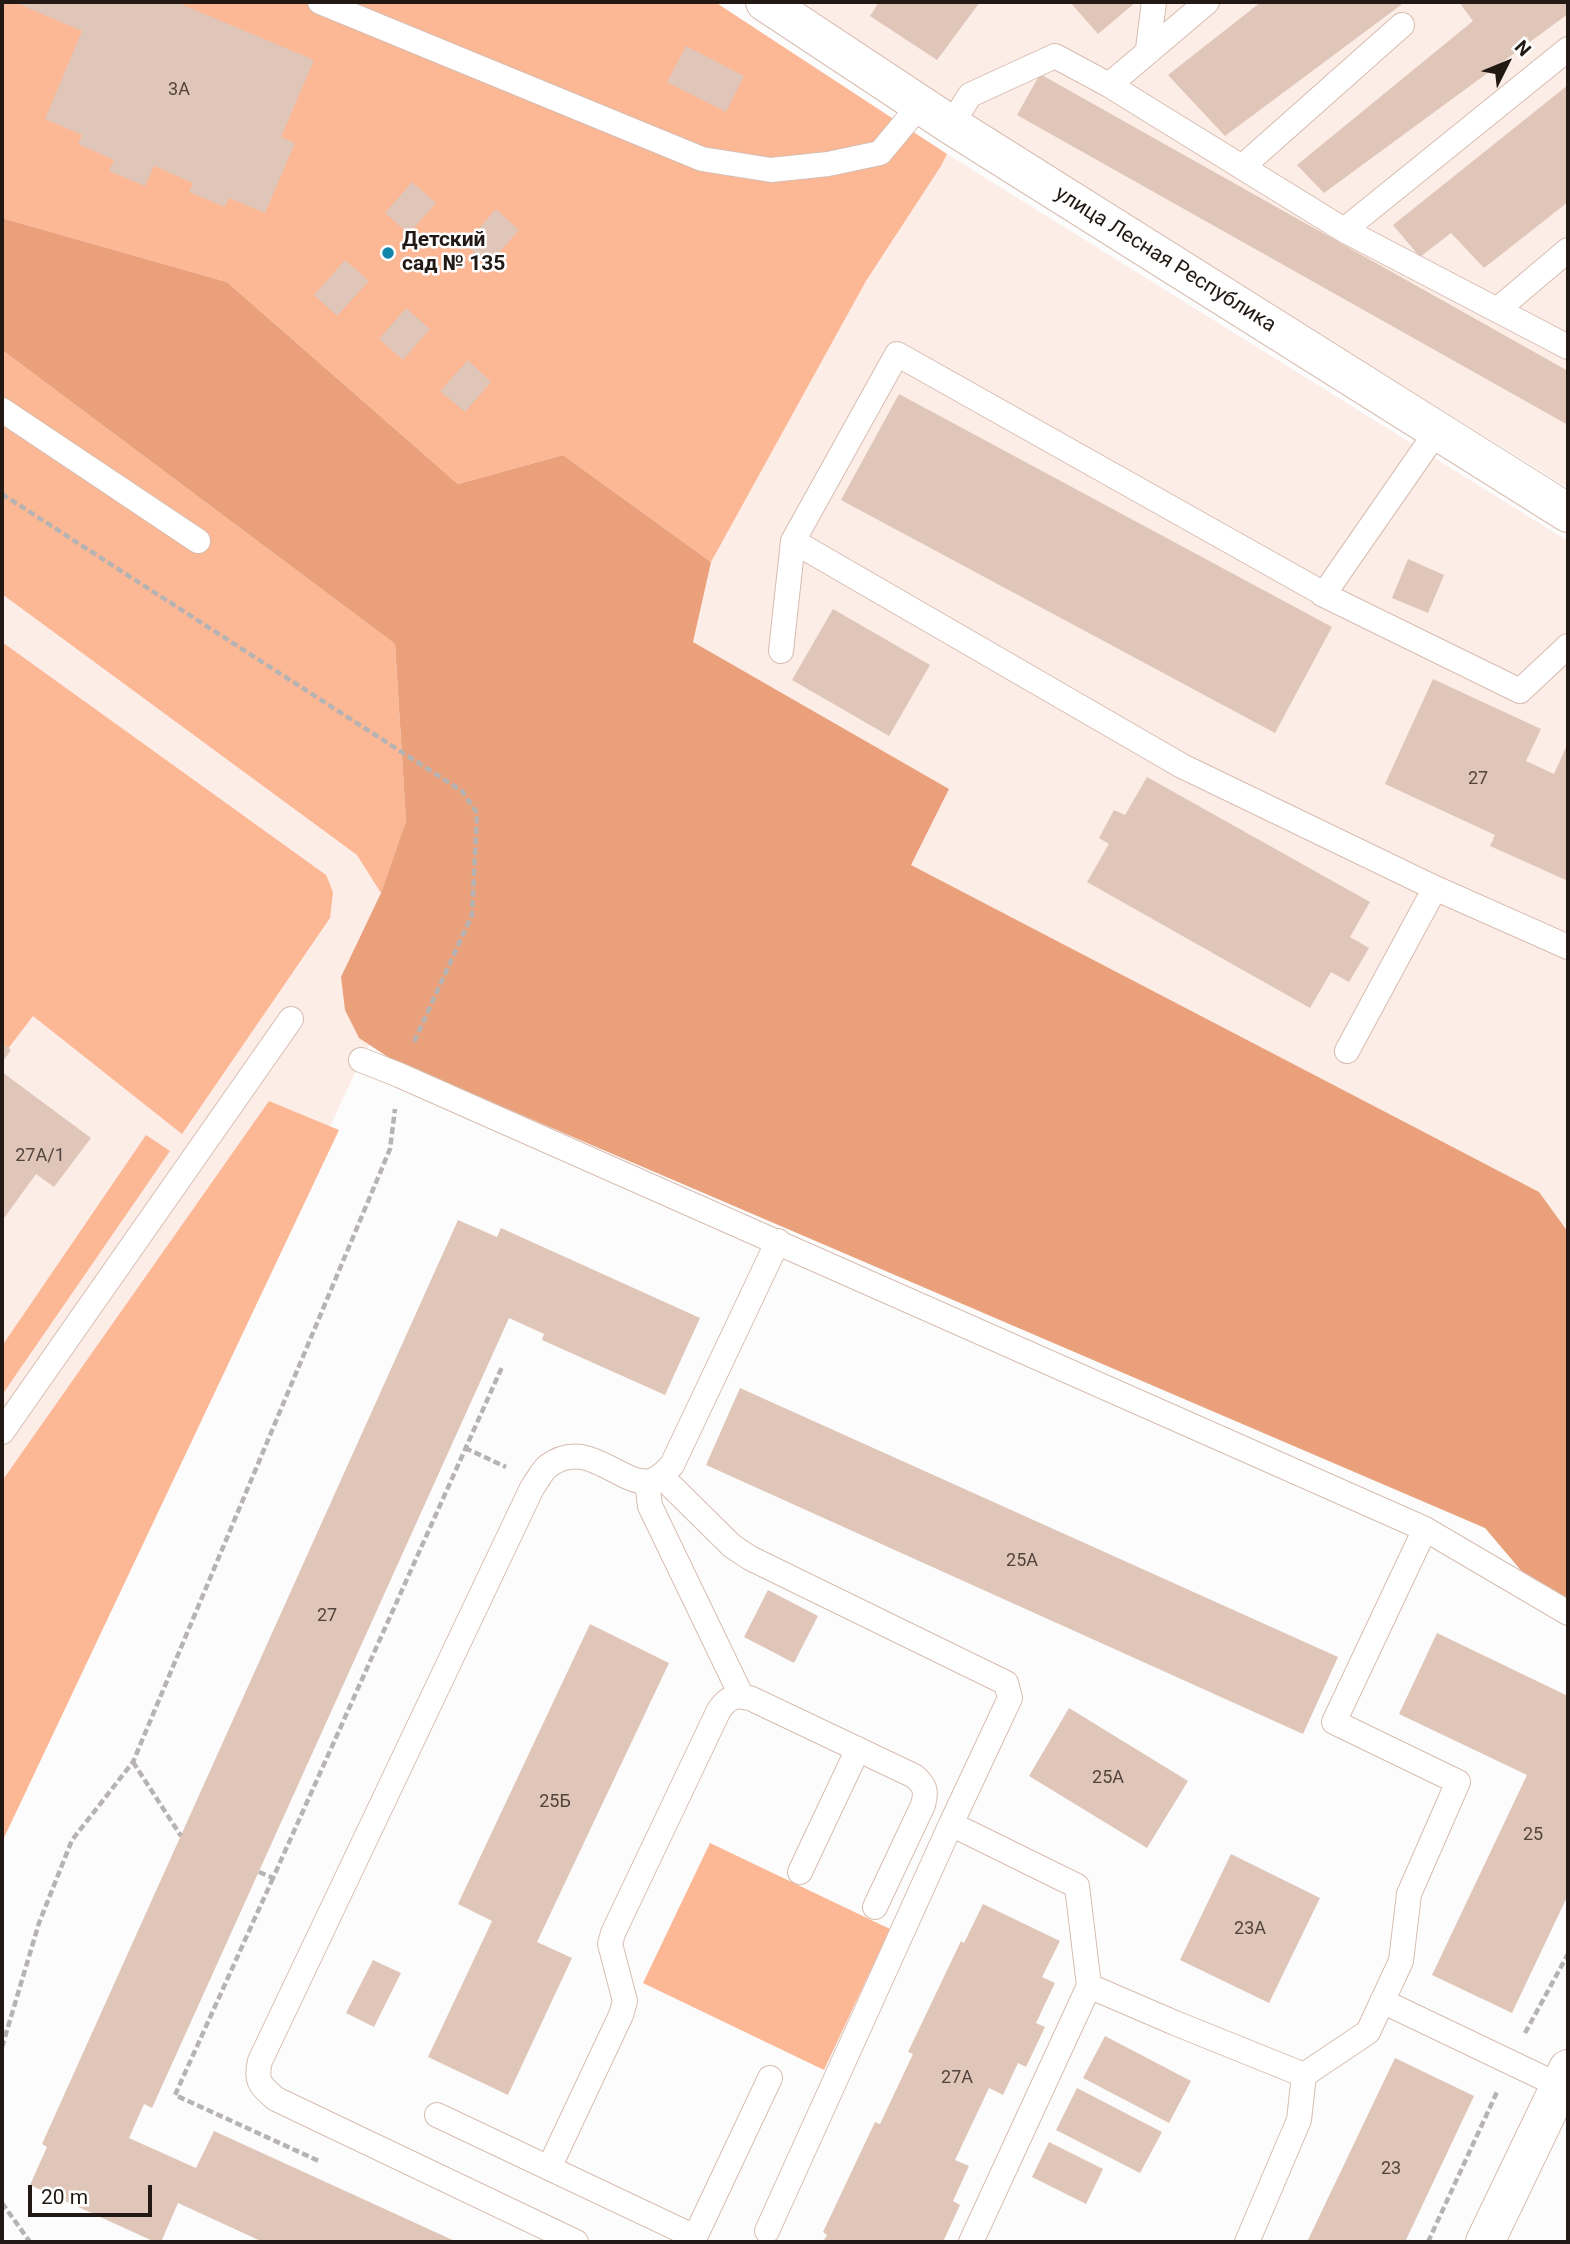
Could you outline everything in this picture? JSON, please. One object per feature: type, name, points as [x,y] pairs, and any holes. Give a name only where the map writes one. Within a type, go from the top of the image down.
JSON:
[{"type":"street","name":"улица Лесная Республика","points":[[768,3],[935,115],[1568,513]]},
{"type":"street","points":[[1487,2242],[1564,2077]]},
{"type":"lane","points":[[320,2],[702,159],[771,170],[828,164],[880,153],[935,115],[970,95],[1055,56],[1109,85],[1344,230],[1568,346]]},
{"type":"lane","points":[[1149,50],[1154,2]]},
{"type":"lane","points":[[1109,85],[1207,2]]},
{"type":"lane","points":[[1242,167],[1402,25]]},
{"type":"lane","points":[[1344,230],[1568,49]]},
{"type":"lane","points":[[1497,310],[1568,250]]},
{"type":"lane","points":[[781,651],[793,541],[897,354],[1322,594],[1520,691],[1568,646]]},
{"type":"lane","points":[[2,410],[198,541]]},
{"type":"lane","points":[[1324,594],[1437,431]]},
{"type":"lane","points":[[793,541],[1182,766],[1435,888],[1568,947]]},
{"type":"lane","points":[[1347,1051],[1435,888]]},
{"type":"lane","points":[[2,1433],[291,1019]]},
{"type":"lane","points":[[361,1060],[778,1241],[1425,1529],[1568,1613]]},
{"type":"lane","points":[[741,1695],[650,1506],[654,1479],[671,1465],[778,1241]]},
{"type":"lane","points":[[576,2242],[276,2099],[261,2085],[257,2074],[266,2049],[537,1482],[547,1467],[570,1455],[599,1462],[631,1477],[654,1479],[750,1559],[1006,1683],[1010,1690],[1010,1698],[767,2231]]},
{"type":"lane","points":[[1247,2242],[1299,2120],[1304,2075],[1368,2032],[1401,1961],[1409,1894],[1458,1782],[1334,1722],[1425,1529]]},
{"type":"lane","points":[[549,2168],[621,2015],[625,2001],[610,1944],[613,1933],[719,1710],[732,1696],[741,1695],[752,1699],[914,1776],[923,1784],[926,1794],[875,1907]]},
{"type":"lane","points":[[800,1872],[858,1749]]},
{"type":"lane","points":[[951,1824],[1077,1886],[1089,1986],[971,2242]]},
{"type":"lane","points":[[1089,1986],[1304,2075]]},
{"type":"lane","points":[[1382,2001],[1511,2062],[1564,2077]]},
{"type":"lane","points":[[437,2115],[693,2240],[770,2078]]},
{"type":"path","points":[[2,494],[462,791],[477,813],[472,915],[399,1075],[390,1149],[133,1762],[72,1839],[39,1923],[2,2047]]},
{"type":"path","points":[[259,1872],[273,1878],[502,1367]]},
{"type":"path","points":[[465,1448],[537,1482]]},
{"type":"path","points":[[133,1762],[181,1836]]},
{"type":"path","points":[[1428,2242],[1511,2062],[1568,1954]]},
{"type":"path","points":[[2,2203],[30,2242]]},
{"type":"shaded area","name":"Детский сад № 135","points":[[2,2],[715,2],[947,154],[866,281],[711,562],[563,455],[458,484],[227,282],[2,218]]},
{"type":"shaded area","points":[[800,2],[1568,2],[1568,488],[967,116]]},
{"type":"shaded area","points":[[947,154],[1568,541],[1568,1448],[586,786],[866,281]]},
{"type":"shaded area","points":[[2,218],[227,282],[458,484],[563,455],[711,562],[693,642],[949,789],[911,865],[1539,1192],[1568,1232],[1568,1599],[1524,1574],[1485,1528],[391,1059],[359,1038],[345,1010],[341,977],[381,893],[406,821],[395,644],[2,350]]},
{"type":"shaded area","points":[[2,350],[395,644],[406,821],[381,893],[357,855],[2,594]]},
{"type":"shaded area","points":[[2,516],[436,806],[373,1039],[2,1826]]},
{"type":"shaded area","points":[[2,642],[326,875],[333,892],[330,918],[182,1134],[33,1016],[7,1050],[2,1047]]},
{"type":"shaded area","points":[[269,1101],[339,1130],[2,1842],[2,1481]]},
{"type":"shaded area","points":[[146,1135],[170,1151],[2,1395],[2,1346]]},
{"type":"shaded area","points":[[710,1843],[890,1929],[824,2070],[643,1983]]},
{"type":"building","points":[[14,2],[93,2],[100,5],[101,2],[176,2],[314,60],[281,137],[295,143],[265,213],[229,198],[225,207],[189,192],[193,183],[154,166],[145,186],[109,171],[114,160],[78,144],[82,135],[45,119],[82,31]]},
{"type":"building","points":[[879,2],[980,2],[937,60],[870,16]]},
{"type":"building","points":[[1070,2],[1136,2],[1098,34]]},
{"type":"building","points":[[1261,2],[1405,2],[1225,136],[1168,75]]},
{"type":"building","points":[[1459,2],[1568,2],[1568,14],[1324,193],[1297,165],[1473,21]]},
{"type":"building","points":[[686,46],[744,76],[726,112],[667,82]]},
{"type":"building","points":[[1040,74],[1568,371],[1568,425],[1017,115]]},
{"type":"building","points":[[1568,85],[1568,202],[1484,268],[1451,233],[1420,257],[1393,225]]},
{"type":"building","points":[[412,182],[436,203],[409,234],[385,213]]},
{"type":"building","points":[[496,209],[519,230],[488,265],[465,244]]},
{"type":"building","points":[[345,260],[369,281],[337,316],[314,295]]},
{"type":"building","points":[[406,308],[430,329],[403,360],[379,339]]},
{"type":"building","points":[[468,360],[491,382],[465,412],[440,391]]},
{"type":"building","points":[[899,394],[1332,627],[1275,733],[841,500]]},
{"type":"building","points":[[1408,559],[1444,575],[1428,613],[1392,598]]},
{"type":"building","points":[[833,609],[930,665],[889,736],[792,680]]},
{"type":"building","points":[[1433,679],[1541,729],[1526,761],[1554,774],[1568,743],[1568,881],[1490,846],[1495,835],[1385,784]]},
{"type":"building","points":[[1147,777],[1370,902],[1350,937],[1369,948],[1349,982],[1331,972],[1310,1008],[1087,882],[1109,844],[1099,838],[1114,810],[1125,815]]},
{"type":"building","points":[[2,1043],[11,1050],[2,1063]]},
{"type":"building","points":[[2,1072],[91,1138],[54,1187],[36,1174],[2,1221]]},
{"type":"building","points":[[458,1220],[497,1237],[501,1228],[700,1318],[665,1395],[542,1340],[544,1334],[509,1318],[152,2108],[144,2104],[129,2138],[196,2168],[214,2131],[457,2242],[263,2242],[178,2203],[161,2242],[155,2242],[30,2185],[47,2147],[42,2144]]},
{"type":"building","points":[[740,1388],[1338,1657],[1303,1734],[706,1465]]},
{"type":"building","points":[[768,1590],[818,1616],[794,1663],[744,1637]]},
{"type":"building","points":[[590,1624],[669,1663],[537,1942],[572,1958],[508,2095],[428,2057],[492,1921],[458,1904]]},
{"type":"building","points":[[1437,1633],[1568,1696],[1568,1895],[1512,2013],[1432,1975],[1527,1775],[1399,1714]]},
{"type":"building","points":[[1069,1708],[1188,1781],[1147,1848],[1029,1776]]},
{"type":"building","points":[[1231,1854],[1320,1898],[1269,2003],[1180,1960]]},
{"type":"building","points":[[983,1904],[1060,1941],[1042,1977],[1055,1983],[1036,2023],[1045,2027],[1026,2067],[1018,2063],[1003,2095],[989,2088],[955,2160],[969,2166],[953,2201],[960,2205],[943,2242],[823,2242],[827,2235],[823,2232],[875,2122],[880,2124],[913,2054],[908,2052],[961,1941],[964,1943]]},
{"type":"building","points":[[373,1960],[401,1973],[374,2027],[346,2013]]},
{"type":"building","points":[[1105,2036],[1191,2081],[1169,2123],[1083,2078]]},
{"type":"building","points":[[1395,2058],[1474,2096],[1405,2242],[1307,2242]]},
{"type":"building","points":[[1077,2088],[1162,2132],[1140,2173],[1056,2130]]},
{"type":"building","points":[[1049,2142],[1103,2169],[1086,2204],[1032,2177]]},
{"type":"place","name":"Детский сад № 135","points":[[388,253]]}]
